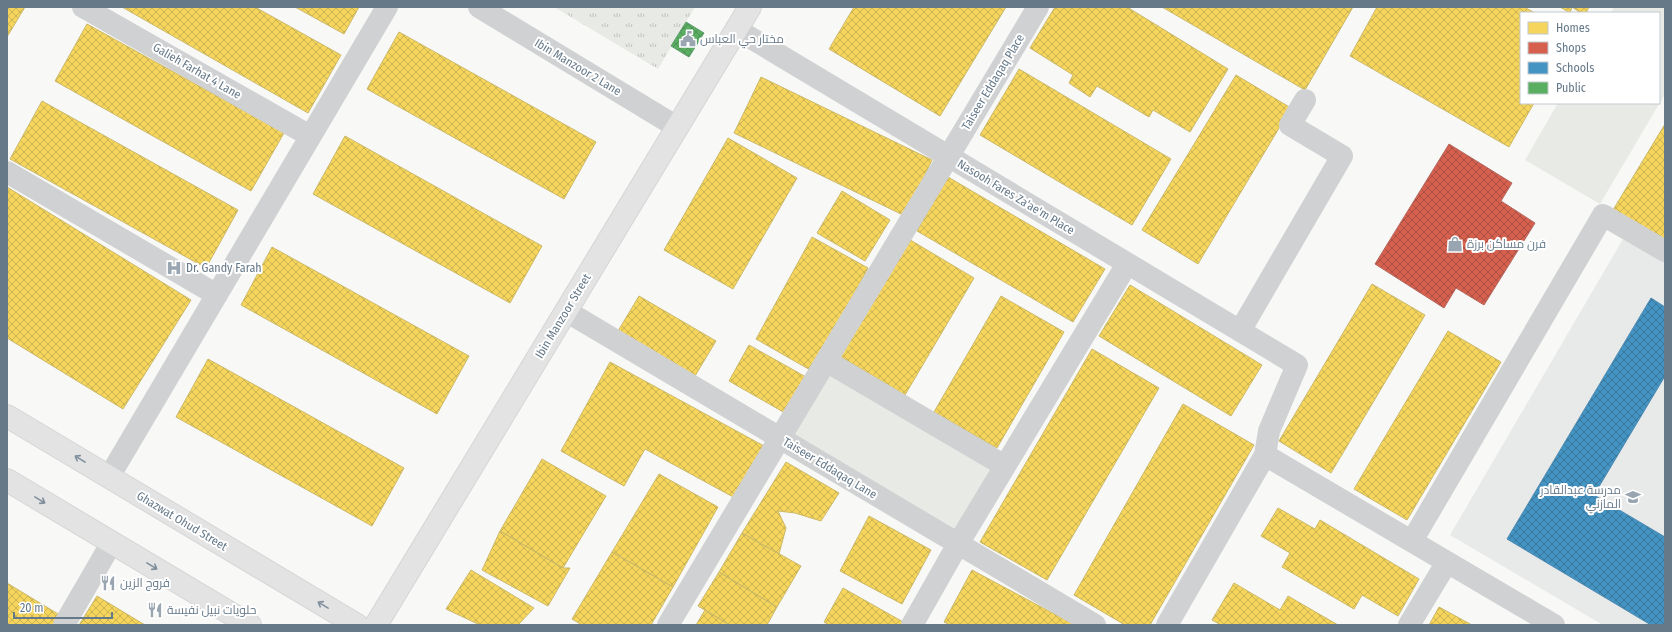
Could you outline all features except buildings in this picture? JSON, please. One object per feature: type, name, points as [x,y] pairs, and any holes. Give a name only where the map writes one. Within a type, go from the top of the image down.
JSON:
[{"type":"main road","name":"Ibin Manzoor Street","points":[[376,625],[750,7]]},
{"type":"main road","name":"Ghazwat Ohud Street","points":[[7,416],[357,625]]},
{"type":"main road","points":[[7,480],[250,625]]},
{"type":"street","name":"Galieh Farhat 4 Lane","points":[[83,7],[310,136]]},
{"type":"street","points":[[109,477],[387,7]]},
{"type":"street","name":"Ibin Manzoor 2 Lane","points":[[479,7],[677,127]]},
{"type":"street","name":"Taiseer Eddaqaq Place","points":[[668,625],[1038,7]]},
{"type":"street","name":"Nasooh Fares Za'ae'm Place","points":[[736,29],[1297,365],[1269,431],[1265,455]]},
{"type":"street","points":[[1240,331],[1342,156],[1290,125],[1305,100]]},
{"type":"street","points":[[7,172],[217,295]]},
{"type":"street","points":[[1412,541],[1603,215],[1665,251]]},
{"type":"street","points":[[912,625],[958,544],[1127,264]]},
{"type":"street","name":"Taiseer Eddaqaq Lane","points":[[566,311],[1095,625]]},
{"type":"street","points":[[826,361],[1005,466]]},
{"type":"street","points":[[1167,625],[1265,455],[1554,625]]},
{"type":"street","points":[[64,625],[112,542]]},
{"type":"street","points":[[1408,625],[1447,562]]},
{"type":"shaded area","points":[[1623,239],[1665,263],[1665,625],[1603,625],[1450,535]]},
{"type":"green space","points":[[554,7],[695,7],[658,69]]},
{"type":"green space","points":[[1614,7],[1665,7],[1665,94],[1660,102],[1660,12],[1612,12]]},
{"type":"green space","points":[[1557,104],[1659,104],[1600,204],[1525,160]]},
{"type":"green space","points":[[826,361],[1005,466],[958,544],[780,438]]},
{"type":"place","name":"مختار حي العباس","points":[[688,39]]},
{"type":"place","name":"فرن مساكن برزة","points":[[1455,244]]},
{"type":"place","name":"Dr. Gandy Farah","points":[[174,268]]},
{"type":"place","name":"مدرسة عبدالقادر المازني","points":[[1633,497]]},
{"type":"place","name":"فروج الزين","points":[[108,583]]},
{"type":"place","name":"حلويات نبيل نفيسة","points":[[155,610]]}]
